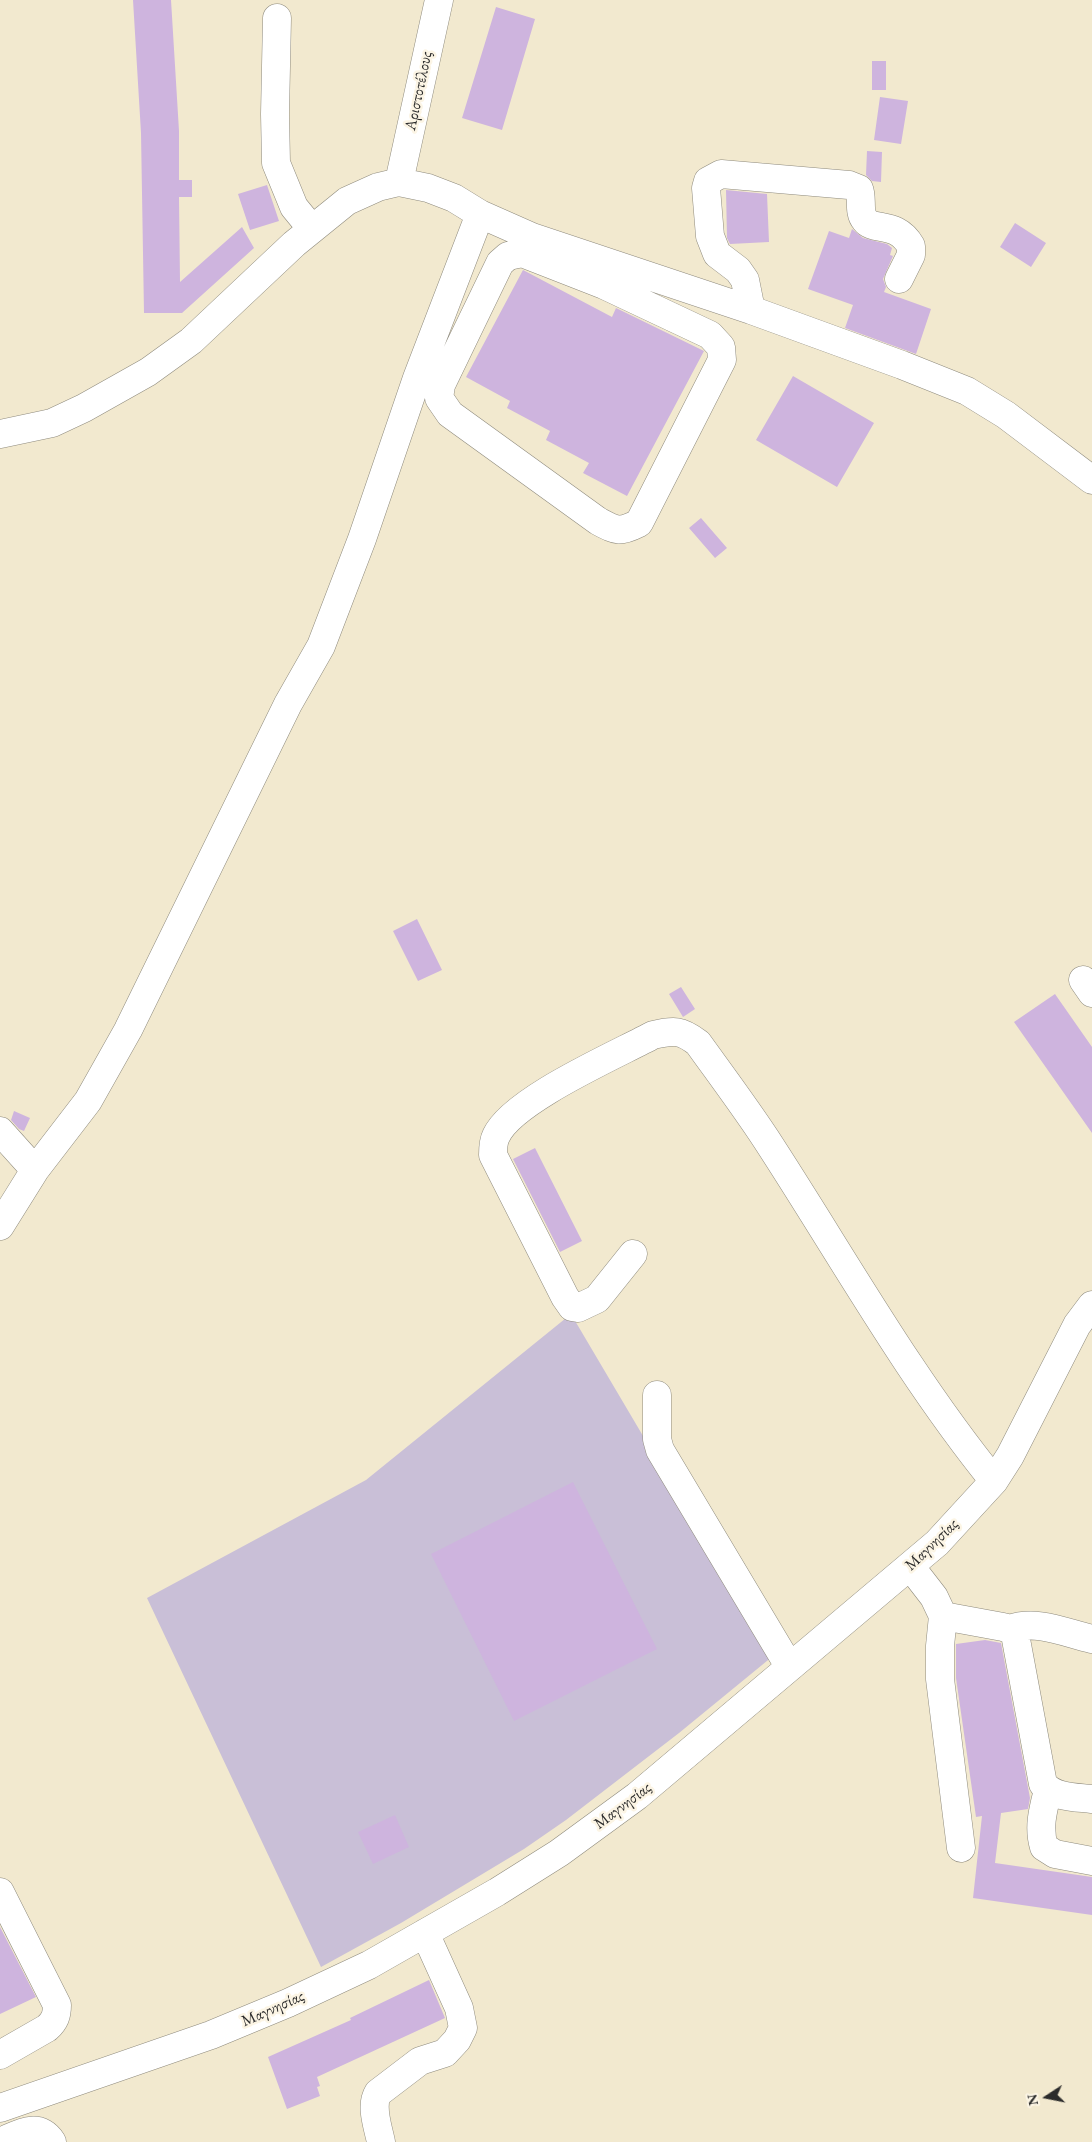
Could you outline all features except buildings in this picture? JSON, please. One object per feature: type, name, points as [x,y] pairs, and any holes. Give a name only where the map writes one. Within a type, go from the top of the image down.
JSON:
[{"type":"street","name":"Αριστοτέλους","points":[[399,182],[439,0]]},
{"type":"street","points":[[277,18],[276,163],[294,207],[312,229]]},
{"type":"street","points":[[752,310],[746,280],[738,270],[717,254],[710,236],[706,188],[708,181],[721,174],[849,185],[859,188],[862,194],[864,218],[868,223],[893,228],[900,232],[911,246],[911,255],[899,280]]},
{"type":"street","points":[[0,434],[52,422],[84,408],[148,372],[191,341],[294,244],[347,201],[378,187],[399,182],[428,188],[454,198],[527,245],[604,285],[710,335],[721,347],[722,360],[639,523],[625,530],[613,529],[598,521],[450,414],[439,398],[441,384],[500,263],[527,245],[752,310],[967,391],[1006,415],[1092,480]]},
{"type":"street","points":[[0,1226],[35,1170],[88,1101],[128,1030],[288,704],[321,646],[362,539],[417,378],[480,214]]},
{"type":"street","points":[[633,1254],[598,1299],[578,1308],[572,1307],[565,1297],[493,1155],[493,1145],[502,1127],[515,1114],[554,1086],[653,1035],[668,1031],[684,1033],[698,1044],[765,1138],[868,1300],[950,1424],[994,1481]]},
{"type":"street","points":[[0,1131],[35,1170]]},
{"type":"street","name":"Μαγνησίας","points":[[0,2108],[212,2035],[288,2003],[360,1969],[497,1892],[559,1854],[638,1796],[789,1666],[937,1543],[994,1481],[1010,1456],[1077,1325],[1092,1305]]},
{"type":"street","points":[[657,1394],[657,1439],[660,1450],[789,1666]]},
{"type":"street","points":[[910,1566],[934,1597],[943,1616],[940,1646],[940,1679],[961,1848]]},
{"type":"street","points":[[943,1616],[1010,1629],[1031,1624],[1092,1639]]},
{"type":"street","points":[[1010,1629],[1015,1634],[1043,1784],[1048,1790],[1058,1795],[1092,1799]]},
{"type":"street","points":[[1048,1790],[1041,1816],[1040,1834],[1044,1848],[1055,1854],[1092,1861]]},
{"type":"street","points":[[0,1892],[56,2005],[57,2014],[53,2023],[47,2028],[0,2055]]},
{"type":"street","points":[[381,2142],[374,2106],[378,2092],[420,2060],[445,2052],[457,2040],[462,2028],[459,2008],[425,1933]]},
{"type":"street","points":[[0,2142],[27,2132],[39,2130],[46,2134],[52,2142]]},
{"type":"shaded area","points":[[571,1314],[773,1656],[679,1733],[566,1820],[524,1849],[401,1923],[321,1967],[147,1598],[366,1480]]}]
